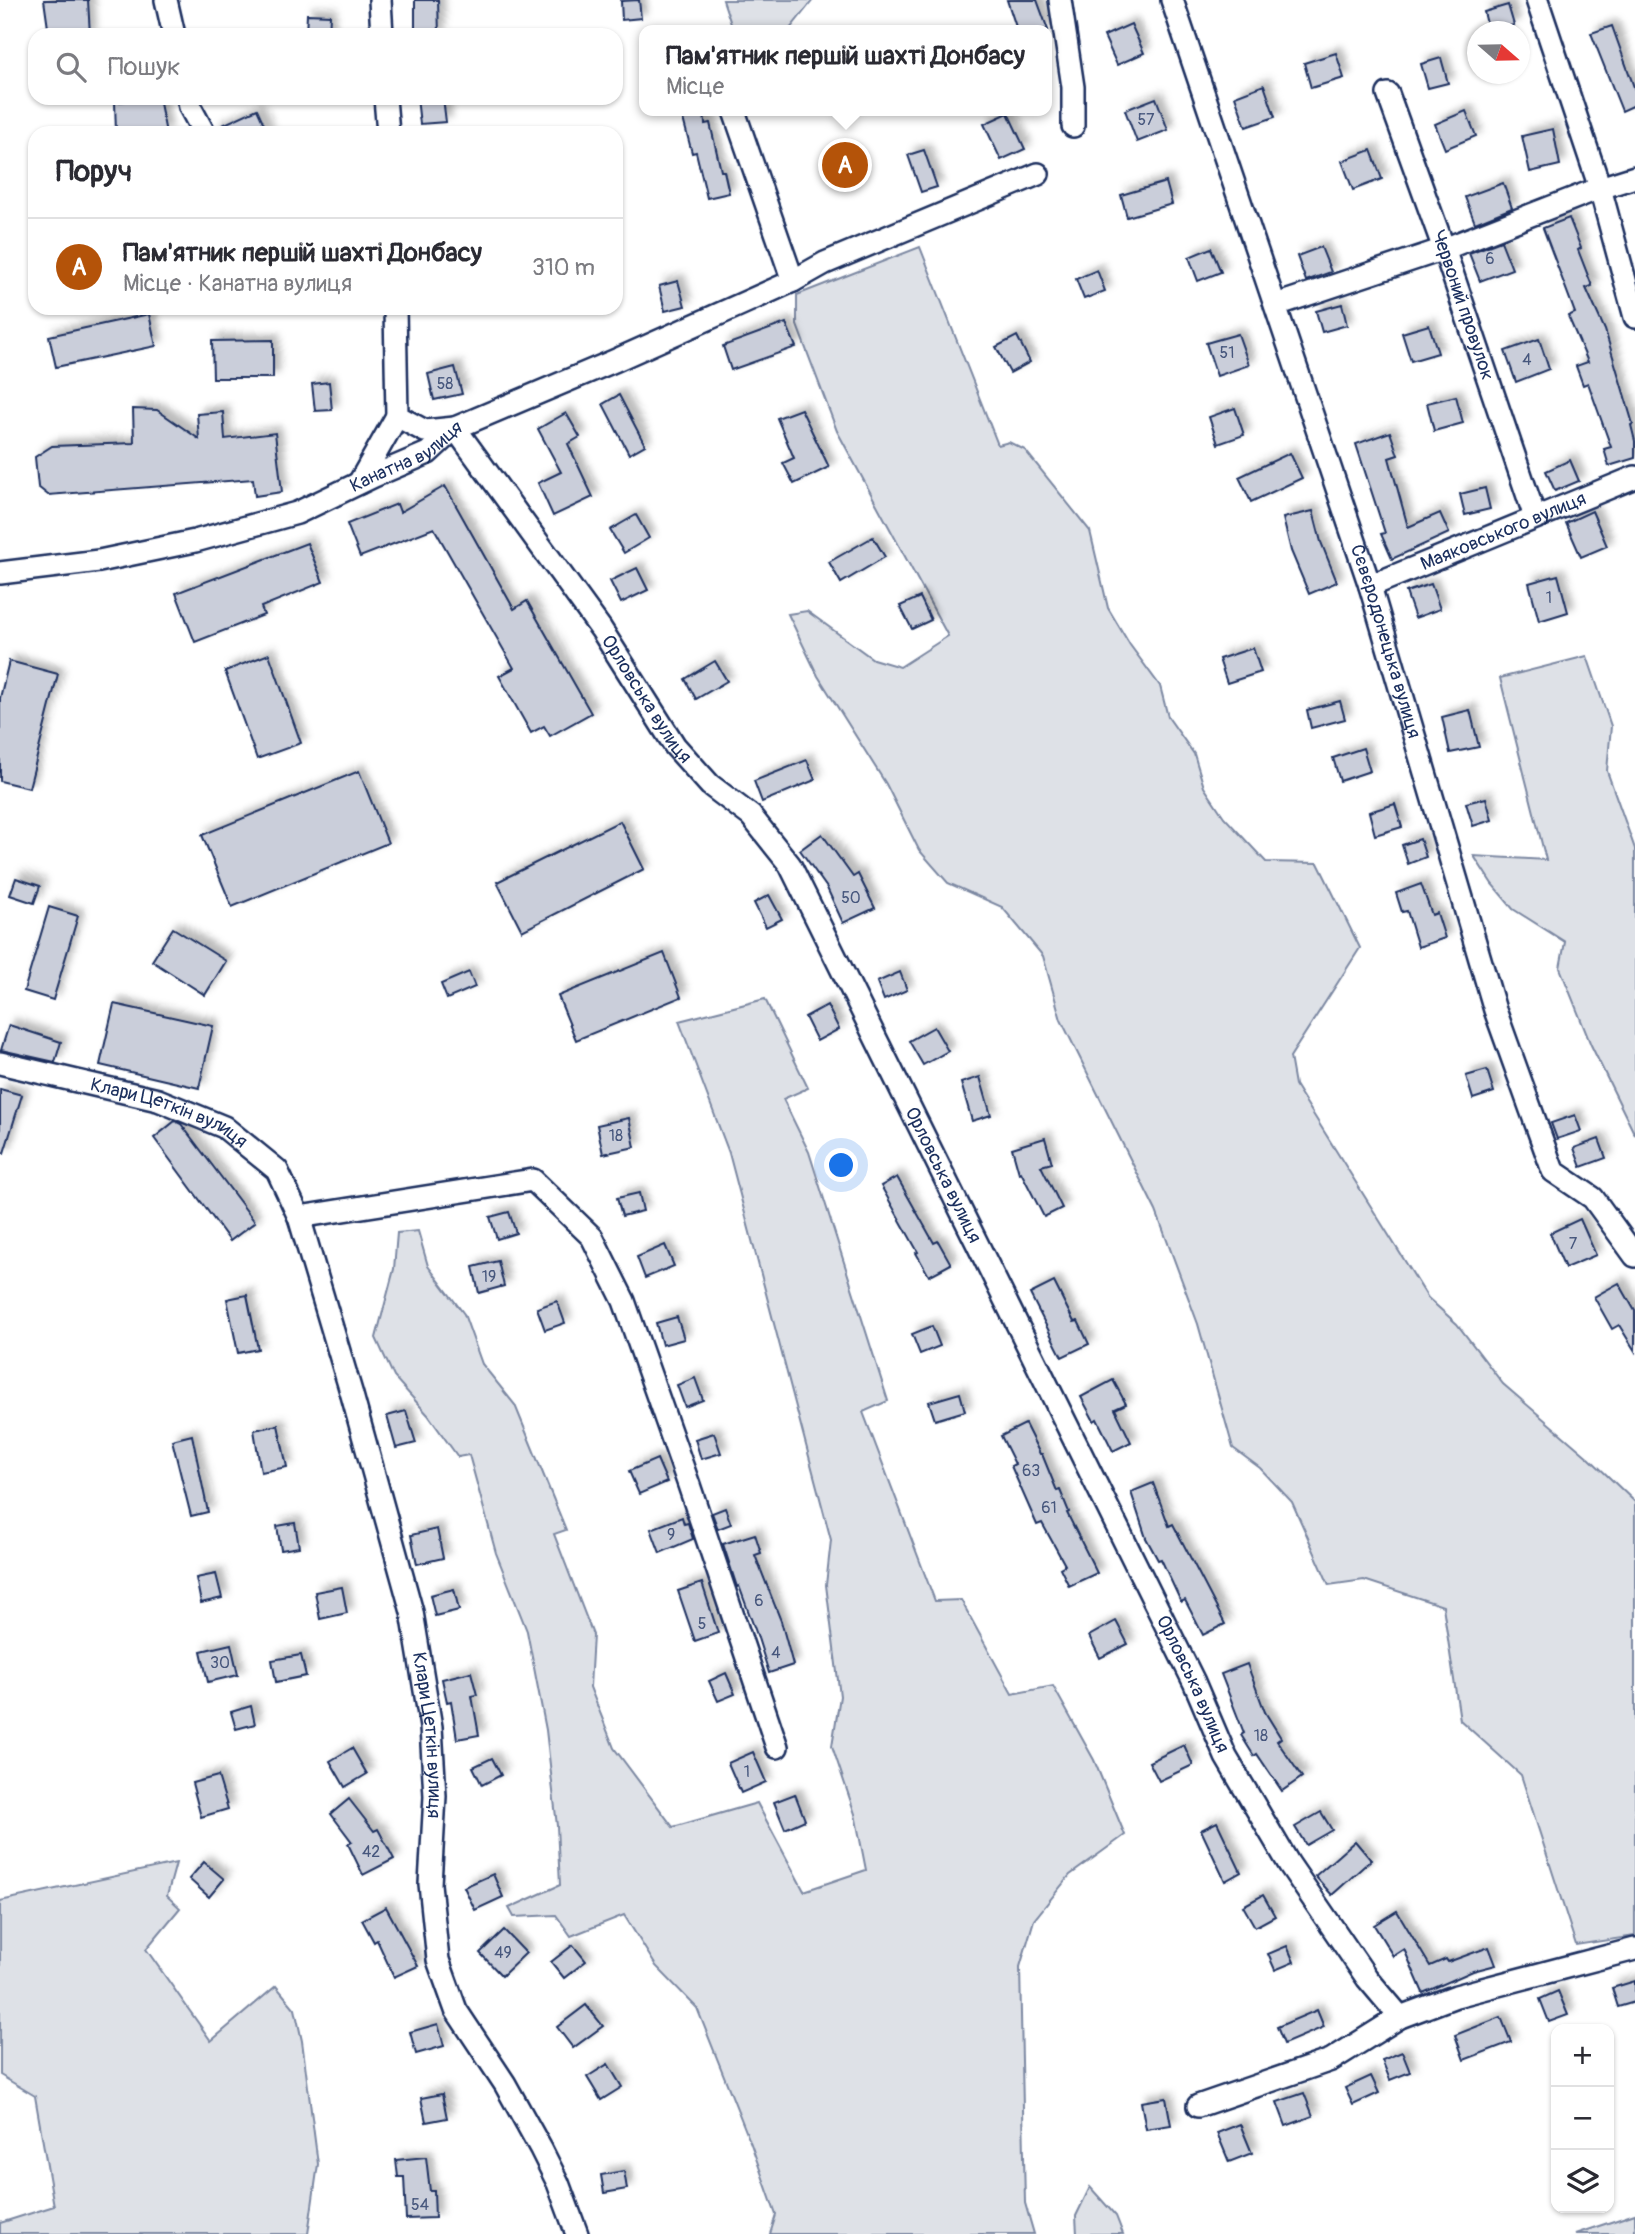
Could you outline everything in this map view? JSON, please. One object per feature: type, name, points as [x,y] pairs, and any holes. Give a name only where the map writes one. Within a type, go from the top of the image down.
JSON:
[{"type":"street","points":[[166,0],[172,28]]},
{"type":"street","points":[[380,0],[382,28]]},
{"type":"street","points":[[1060,0],[1073,87],[1073,126]]},
{"type":"street","name":"Сєвєродонецька вулиця","points":[[1172,0],[1370,586],[1495,1010],[1553,1171],[1593,1198],[1635,1256]]},
{"type":"street","points":[[1537,0],[1600,188],[1635,317]]},
{"type":"street","name":"Червоний провулок","points":[[1388,94],[1535,517]]},
{"type":"street","points":[[191,105],[201,126]]},
{"type":"street","points":[[385,105],[387,126]]},
{"type":"street","points":[[736,116],[793,281]]},
{"type":"street","name":"Канатна вулиця","points":[[0,573],[100,561],[195,541],[297,513],[428,453],[455,428],[793,281],[824,263],[1038,174]]},
{"type":"street","points":[[1276,305],[1444,249],[1635,177]]},
{"type":"street","points":[[359,483],[397,416],[395,315]]},
{"type":"street","points":[[397,416],[425,431],[455,428]]},
{"type":"street","name":"Орловська вулиця","points":[[455,428],[601,629],[676,746],[710,785],[751,816],[790,865],[1194,1682],[1226,1756],[1289,1864],[1367,1978],[1400,2017]]},
{"type":"street","name":"Маяковського вулиця","points":[[1370,586],[1635,477]]},
{"type":"street","name":"Клари Цеткін вулиця","points":[[0,1063],[158,1100],[224,1127],[276,1170],[299,1217],[356,1408],[412,1612],[431,1727],[435,1796],[430,1884],[438,1960],[456,2010],[505,2084],[541,2149],[558,2183],[577,2234]]},
{"type":"street","points":[[299,1217],[533,1180],[592,1237],[624,1301],[690,1485],[777,1747]]},
{"type":"street","points":[[1198,2106],[1331,2060],[1400,2017],[1457,1996],[1635,1949]]},
{"type":"shaded area","points":[[723,0],[813,0],[793,25],[731,25]]},
{"type":"shaded area","points":[[920,247],[998,445],[1009,442],[1025,450],[1090,531],[1108,608],[1130,645],[1160,686],[1168,717],[1194,754],[1204,787],[1224,817],[1266,862],[1318,863],[1360,948],[1290,1057],[1295,1085],[1428,1298],[1457,1324],[1503,1384],[1635,1502],[1635,1936],[1576,1945],[1521,1775],[1460,1720],[1443,1606],[1364,1580],[1329,1585],[1292,1502],[1260,1468],[1233,1448],[1198,1324],[1156,1211],[1061,1020],[1043,956],[1002,907],[948,883],[919,850],[886,784],[818,676],[788,614],[807,611],[873,659],[900,667],[948,636],[837,431],[797,325],[797,295]]},
{"type":"shaded area","points":[[1587,656],[1611,726],[1607,771],[1635,849],[1635,1135],[1591,1045],[1560,968],[1565,942],[1513,909],[1474,856],[1546,860],[1500,678]]},
{"type":"shaded area","points":[[765,999],[808,1088],[783,1099],[809,1152],[888,1401],[863,1412],[935,1601],[961,1600],[1012,1694],[1053,1686],[1094,1760],[1125,1835],[1070,1875],[1034,1920],[1020,1967],[1025,2203],[1034,2234],[770,2234],[776,2215],[697,2008],[656,1966],[624,1915],[571,1936],[556,1915],[514,1917],[509,1908],[560,1885],[557,1826],[546,1730],[527,1631],[496,1553],[469,1455],[458,1457],[428,1415],[394,1377],[376,1338],[394,1269],[397,1233],[418,1231],[428,1266],[464,1314],[482,1364],[515,1405],[566,1530],[554,1534],[593,1635],[590,1687],[614,1748],[673,1827],[757,1803],[804,1891],[866,1870],[855,1814],[832,1746],[840,1696],[826,1585],[831,1540],[729,1153],[679,1021]]},
{"type":"shaded area","points":[[176,1863],[167,1896],[180,1908],[146,1949],[211,2041],[276,1986],[295,2009],[302,2041],[318,2164],[308,2234],[0,2234],[0,2223],[54,2206],[35,2096],[0,2075],[0,1901]]},
{"type":"shaded area","points":[[1090,2187],[1116,2216],[1123,2234],[1077,2234],[1076,2216]]},
{"type":"shaded area","points":[[1635,2214],[1635,2234],[1575,2234]]},
{"type":"building","points":[[44,0],[88,0],[90,28],[48,28]]},
{"type":"building","points":[[415,0],[438,0],[439,28],[415,28]]},
{"type":"building","points":[[639,0],[641,18],[622,20],[621,1]]},
{"type":"building","points":[[1007,0],[1037,0],[1046,25],[1015,25]]},
{"type":"building","points":[[1508,5],[1513,21],[1486,21],[1484,12]]},
{"type":"building","points":[[307,14],[330,15],[329,28],[306,28]]},
{"type":"building","points":[[1131,24],[1144,53],[1117,65],[1104,36]]},
{"type":"building","points":[[1612,26],[1635,90],[1635,105],[1622,111],[1591,33]]},
{"type":"building","points":[[1336,53],[1344,78],[1311,88],[1304,63]]},
{"type":"building","points":[[1441,58],[1448,83],[1428,88],[1421,64]]},
{"type":"building","points":[[1264,85],[1275,117],[1246,127],[1235,96]]},
{"type":"building","points":[[1156,98],[1168,130],[1137,142],[1125,110]]},
{"type":"building","points":[[115,105],[160,105],[165,126],[116,126]]},
{"type":"building","points":[[418,105],[444,105],[446,122],[420,124]]},
{"type":"building","points":[[257,109],[265,126],[220,126]]},
{"type":"building","points":[[1466,111],[1476,136],[1445,149],[1435,124]]},
{"type":"building","points":[[682,116],[704,116],[705,124],[710,123],[729,193],[707,198],[696,152],[692,153]]},
{"type":"building","points":[[1001,116],[1009,116],[1025,149],[1001,160],[984,124]]},
{"type":"building","points":[[1553,129],[1560,165],[1530,172],[1522,136]]},
{"type":"building","points":[[924,150],[937,187],[921,192],[908,155]]},
{"type":"building","points":[[1371,150],[1382,179],[1353,190],[1342,161]]},
{"type":"building","points":[[1166,182],[1172,204],[1127,217],[1121,195]]},
{"type":"building","points":[[1503,183],[1512,208],[1475,223],[1465,197]]},
{"type":"building","points":[[1569,218],[1592,286],[1586,288],[1605,330],[1633,424],[1635,458],[1609,466],[1604,449],[1611,447],[1588,383],[1583,385],[1576,366],[1588,362],[1568,316],[1575,313],[1543,228]]},
{"type":"building","points":[[1501,241],[1512,269],[1480,281],[1469,253]]},
{"type":"building","points":[[1321,247],[1331,272],[1306,281],[1297,256]]},
{"type":"building","points":[[1211,248],[1221,272],[1198,281],[1189,257]]},
{"type":"building","points":[[1097,270],[1105,291],[1084,299],[1076,279]]},
{"type":"building","points":[[678,281],[685,306],[665,311],[659,286]]},
{"type":"building","points":[[1342,304],[1347,325],[1322,332],[1316,311]]},
{"type":"building","points":[[149,315],[156,346],[56,367],[49,336]]},
{"type":"building","points":[[786,323],[796,347],[731,370],[723,346]]},
{"type":"building","points":[[1429,325],[1438,353],[1411,361],[1402,333]]},
{"type":"building","points":[[1238,334],[1249,365],[1217,376],[1206,343]]},
{"type":"building","points":[[1017,336],[1030,362],[1010,373],[996,347]]},
{"type":"building","points":[[1539,339],[1549,369],[1516,382],[1505,351]]},
{"type":"building","points":[[273,340],[273,378],[213,378],[212,341]]},
{"type":"building","points":[[455,367],[462,394],[434,400],[428,374]]},
{"type":"building","points":[[329,382],[332,410],[315,411],[312,384]]},
{"type":"building","points":[[619,395],[645,445],[629,454],[603,404]]},
{"type":"building","points":[[1456,396],[1463,423],[1434,431],[1427,403]]},
{"type":"building","points":[[1235,408],[1244,435],[1218,444],[1209,417]]},
{"type":"building","points":[[133,409],[157,410],[199,439],[197,414],[223,412],[225,439],[275,433],[282,492],[255,496],[253,479],[48,495],[38,487],[35,457],[52,446],[134,443]]},
{"type":"building","points":[[801,409],[829,467],[794,484],[783,463],[794,458],[777,418]]},
{"type":"building","points":[[566,413],[580,437],[568,444],[593,497],[553,516],[538,483],[561,472],[538,429]]},
{"type":"building","points":[[1390,432],[1398,455],[1389,458],[1408,527],[1440,513],[1449,533],[1392,559],[1381,534],[1385,533],[1356,444]]},
{"type":"building","points":[[1290,453],[1302,478],[1251,502],[1239,477]]},
{"type":"building","points":[[1570,460],[1579,481],[1555,491],[1546,471]]},
{"type":"building","points":[[445,486],[514,609],[527,601],[591,713],[550,736],[544,726],[531,733],[499,676],[514,668],[434,528],[360,557],[347,524],[397,504],[400,512]]},
{"type":"building","points":[[1485,488],[1490,509],[1465,515],[1460,494]]},
{"type":"building","points":[[1313,511],[1321,542],[1337,582],[1309,594],[1291,551],[1283,518]]},
{"type":"building","points":[[1592,511],[1607,546],[1581,557],[1566,523]]},
{"type":"building","points":[[636,515],[649,538],[624,553],[610,530]]},
{"type":"building","points":[[873,537],[885,557],[841,583],[829,562]]},
{"type":"building","points":[[307,543],[323,582],[261,607],[264,615],[195,642],[176,593]]},
{"type":"building","points":[[637,568],[648,590],[621,603],[610,581]]},
{"type":"building","points":[[1558,575],[1568,612],[1539,621],[1529,583]]},
{"type":"building","points":[[1431,584],[1440,609],[1415,618],[1406,592]]},
{"type":"building","points":[[920,597],[931,620],[912,629],[900,606]]},
{"type":"building","points":[[1253,648],[1261,672],[1227,683],[1219,659]]},
{"type":"building","points":[[269,654],[301,743],[257,759],[225,671]]},
{"type":"building","points":[[9,661],[58,674],[29,788],[0,781],[0,698]]},
{"type":"building","points":[[715,661],[727,681],[696,699],[685,679]]},
{"type":"building","points":[[1340,701],[1345,719],[1311,728],[1307,710]]},
{"type":"building","points":[[1470,710],[1479,747],[1450,753],[1442,717]]},
{"type":"building","points":[[1363,748],[1370,771],[1340,781],[1333,758]]},
{"type":"building","points":[[807,760],[815,780],[762,802],[754,781]]},
{"type":"building","points":[[359,771],[388,843],[232,907],[202,835]]},
{"type":"building","points":[[1486,798],[1492,820],[1473,826],[1466,803]]},
{"type":"building","points":[[1395,804],[1402,827],[1375,835],[1369,812]]},
{"type":"building","points":[[620,821],[644,869],[522,931],[497,882]]},
{"type":"building","points":[[822,834],[853,877],[858,874],[875,908],[843,923],[827,888],[800,850]]},
{"type":"building","points":[[1420,839],[1426,857],[1408,864],[1402,845]]},
{"type":"building","points":[[16,878],[40,886],[34,903],[10,895]]},
{"type":"building","points":[[1421,884],[1432,915],[1437,913],[1445,938],[1418,947],[1407,911],[1402,912],[1396,893]]},
{"type":"building","points":[[769,895],[782,919],[766,927],[754,903]]},
{"type":"building","points":[[49,907],[78,916],[53,1000],[24,991]]},
{"type":"building","points":[[173,928],[226,961],[205,995],[152,961]]},
{"type":"building","points":[[664,953],[681,997],[576,1040],[558,996]]},
{"type":"building","points":[[469,972],[475,987],[447,999],[441,984]]},
{"type":"building","points":[[900,972],[907,990],[884,1000],[877,982]]},
{"type":"building","points":[[114,1004],[213,1026],[199,1088],[100,1065]]},
{"type":"building","points":[[827,1005],[839,1029],[817,1041],[805,1017]]},
{"type":"building","points":[[9,1025],[61,1042],[55,1062],[1,1050]]},
{"type":"building","points":[[934,1027],[948,1051],[923,1065],[909,1041]]},
{"type":"building","points":[[1487,1070],[1494,1092],[1473,1099],[1466,1076]]},
{"type":"building","points":[[980,1077],[991,1115],[972,1121],[961,1083]]},
{"type":"building","points":[[0,1089],[22,1095],[4,1153],[0,1152]]},
{"type":"building","points":[[1575,1115],[1581,1131],[1557,1139],[1551,1123]]},
{"type":"building","points":[[629,1118],[635,1147],[603,1154],[597,1125]]},
{"type":"building","points":[[175,1121],[181,1124],[255,1222],[230,1241],[154,1138]]},
{"type":"building","points":[[1045,1138],[1052,1163],[1041,1166],[1062,1208],[1044,1217],[1021,1172],[1019,1173],[1012,1148]]},
{"type":"building","points":[[1599,1139],[1606,1158],[1581,1167],[1574,1148]]},
{"type":"building","points":[[897,1177],[934,1243],[938,1241],[951,1264],[929,1276],[881,1186]]},
{"type":"building","points":[[639,1193],[643,1211],[622,1216],[617,1198]]},
{"type":"building","points":[[509,1212],[516,1233],[497,1239],[490,1217]]},
{"type":"building","points":[[1580,1219],[1596,1255],[1565,1268],[1550,1233]]},
{"type":"building","points":[[665,1245],[674,1266],[645,1278],[637,1257]]},
{"type":"building","points":[[498,1261],[504,1286],[479,1293],[473,1267]]},
{"type":"building","points":[[1054,1282],[1074,1322],[1078,1321],[1089,1344],[1062,1357],[1030,1294]]},
{"type":"building","points":[[1619,1283],[1635,1311],[1635,1351],[1619,1325],[1612,1329],[1594,1297]]},
{"type":"building","points":[[247,1295],[258,1349],[238,1353],[227,1299]]},
{"type":"building","points":[[557,1301],[565,1323],[545,1330],[537,1308]]},
{"type":"building","points":[[677,1317],[684,1339],[662,1345],[656,1323]]},
{"type":"building","points":[[932,1326],[940,1346],[920,1354],[912,1334]]},
{"type":"building","points":[[695,1378],[703,1400],[685,1407],[677,1385]]},
{"type":"building","points":[[1113,1380],[1126,1404],[1115,1409],[1131,1442],[1113,1451],[1097,1419],[1094,1421],[1081,1397]]},
{"type":"building","points":[[960,1393],[965,1411],[935,1420],[929,1402]]},
{"type":"building","points":[[406,1411],[416,1443],[396,1448],[387,1416]]},
{"type":"building","points":[[1025,1424],[1042,1454],[1057,1491],[1060,1490],[1069,1512],[1067,1513],[1097,1573],[1069,1586],[1060,1568],[1065,1565],[1042,1523],[1037,1525],[1011,1466],[1015,1464],[1001,1436]]},
{"type":"building","points":[[278,1425],[287,1467],[261,1472],[254,1430]]},
{"type":"building","points":[[714,1433],[721,1453],[701,1459],[695,1439]]},
{"type":"building","points":[[192,1435],[208,1512],[191,1516],[172,1440]]},
{"type":"building","points":[[657,1459],[667,1482],[639,1494],[629,1471]]},
{"type":"building","points":[[1153,1483],[1169,1526],[1173,1524],[1225,1624],[1203,1635],[1185,1600],[1181,1602],[1161,1559],[1158,1560],[1146,1538],[1131,1492]]},
{"type":"building","points":[[725,1508],[731,1524],[718,1529],[712,1513]]},
{"type":"building","points":[[682,1517],[684,1524],[688,1523],[693,1539],[660,1553],[651,1529]]},
{"type":"building","points":[[295,1523],[299,1547],[281,1550],[277,1526]]},
{"type":"building","points":[[437,1529],[443,1558],[417,1564],[411,1535]]},
{"type":"building","points":[[755,1534],[761,1553],[755,1555],[781,1621],[793,1665],[769,1673],[723,1544]]},
{"type":"building","points":[[216,1574],[222,1598],[201,1603],[196,1578]]},
{"type":"building","points":[[702,1583],[718,1633],[695,1641],[678,1591]]},
{"type":"building","points":[[342,1587],[347,1613],[320,1619],[315,1592]]},
{"type":"building","points":[[454,1589],[459,1610],[435,1616],[430,1595]]},
{"type":"building","points":[[1116,1621],[1128,1644],[1100,1658],[1089,1636]]},
{"type":"building","points":[[231,1644],[238,1675],[208,1682],[201,1651]]},
{"type":"building","points":[[301,1655],[306,1676],[276,1682],[272,1660]]},
{"type":"building","points":[[1247,1664],[1265,1712],[1281,1738],[1277,1741],[1302,1777],[1282,1791],[1241,1735],[1244,1733],[1221,1674]]},
{"type":"building","points":[[471,1672],[477,1695],[472,1696],[479,1735],[457,1739],[451,1701],[447,1702],[442,1679]]},
{"type":"building","points":[[726,1673],[735,1694],[718,1701],[709,1681]]},
{"type":"building","points":[[251,1706],[255,1724],[236,1729],[231,1712]]},
{"type":"building","points":[[1184,1745],[1193,1765],[1159,1781],[1149,1762]]},
{"type":"building","points":[[352,1748],[367,1774],[345,1787],[330,1761]]},
{"type":"building","points":[[753,1752],[766,1782],[741,1793],[728,1763]]},
{"type":"building","points":[[492,1758],[501,1775],[482,1785],[473,1767]]},
{"type":"building","points":[[218,1776],[228,1809],[201,1817],[192,1783]]},
{"type":"building","points":[[795,1794],[805,1820],[785,1829],[774,1802]]},
{"type":"building","points":[[349,1799],[374,1831],[378,1829],[394,1859],[363,1875],[348,1844],[352,1842],[331,1814]]},
{"type":"building","points":[[1321,1812],[1332,1830],[1306,1845],[1295,1827]]},
{"type":"building","points":[[1217,1822],[1241,1872],[1225,1881],[1201,1830]]},
{"type":"building","points":[[1355,1841],[1371,1860],[1332,1895],[1315,1876]]},
{"type":"building","points":[[204,1862],[224,1879],[209,1897],[189,1879]]},
{"type":"building","points":[[493,1874],[503,1897],[475,1910],[464,1887]]},
{"type":"building","points":[[1263,1895],[1275,1916],[1255,1927],[1243,1906]]},
{"type":"building","points":[[386,1907],[418,1966],[394,1977],[377,1940],[374,1942],[362,1920]]},
{"type":"building","points":[[1397,1911],[1430,1966],[1489,1947],[1496,1965],[1473,1971],[1423,1993],[1404,1949],[1393,1956],[1374,1925]]},
{"type":"building","points":[[504,1930],[526,1953],[502,1976],[480,1953]]},
{"type":"building","points":[[573,1945],[586,1961],[564,1978],[551,1962]]},
{"type":"building","points":[[1287,1946],[1294,1962],[1275,1970],[1268,1954]]},
{"type":"building","points":[[1635,1981],[1635,2002],[1618,2007],[1612,1988]]},
{"type":"building","points":[[1558,1991],[1568,2015],[1549,2022],[1540,1999]]},
{"type":"building","points":[[586,2005],[603,2026],[573,2048],[557,2027]]},
{"type":"building","points":[[1317,2010],[1324,2027],[1284,2044],[1277,2027]]},
{"type":"building","points":[[1501,2017],[1511,2042],[1464,2060],[1455,2035]]},
{"type":"building","points":[[438,2024],[444,2046],[416,2054],[410,2032]]},
{"type":"building","points":[[1402,2052],[1410,2072],[1390,2080],[1382,2060]]},
{"type":"building","points":[[608,2064],[622,2087],[601,2100],[587,2077]]},
{"type":"building","points":[[1371,2076],[1379,2093],[1353,2105],[1345,2088]]},
{"type":"building","points":[[1304,2093],[1313,2116],[1286,2126],[1277,2102]]},
{"type":"building","points":[[442,2094],[447,2118],[426,2122],[421,2098]]},
{"type":"building","points":[[1166,2098],[1171,2125],[1146,2129],[1141,2102]]},
{"type":"building","points":[[1240,2124],[1252,2153],[1229,2162],[1217,2133]]},
{"type":"building","points":[[426,2157],[430,2191],[434,2191],[435,2218],[406,2219],[404,2177],[398,2177],[396,2160]]},
{"type":"building","points":[[624,2171],[627,2189],[604,2193],[601,2175]]},
{"type":"place","name":"Пам'ятник першій шахті Донбасу","points":[[845,165]]}]
